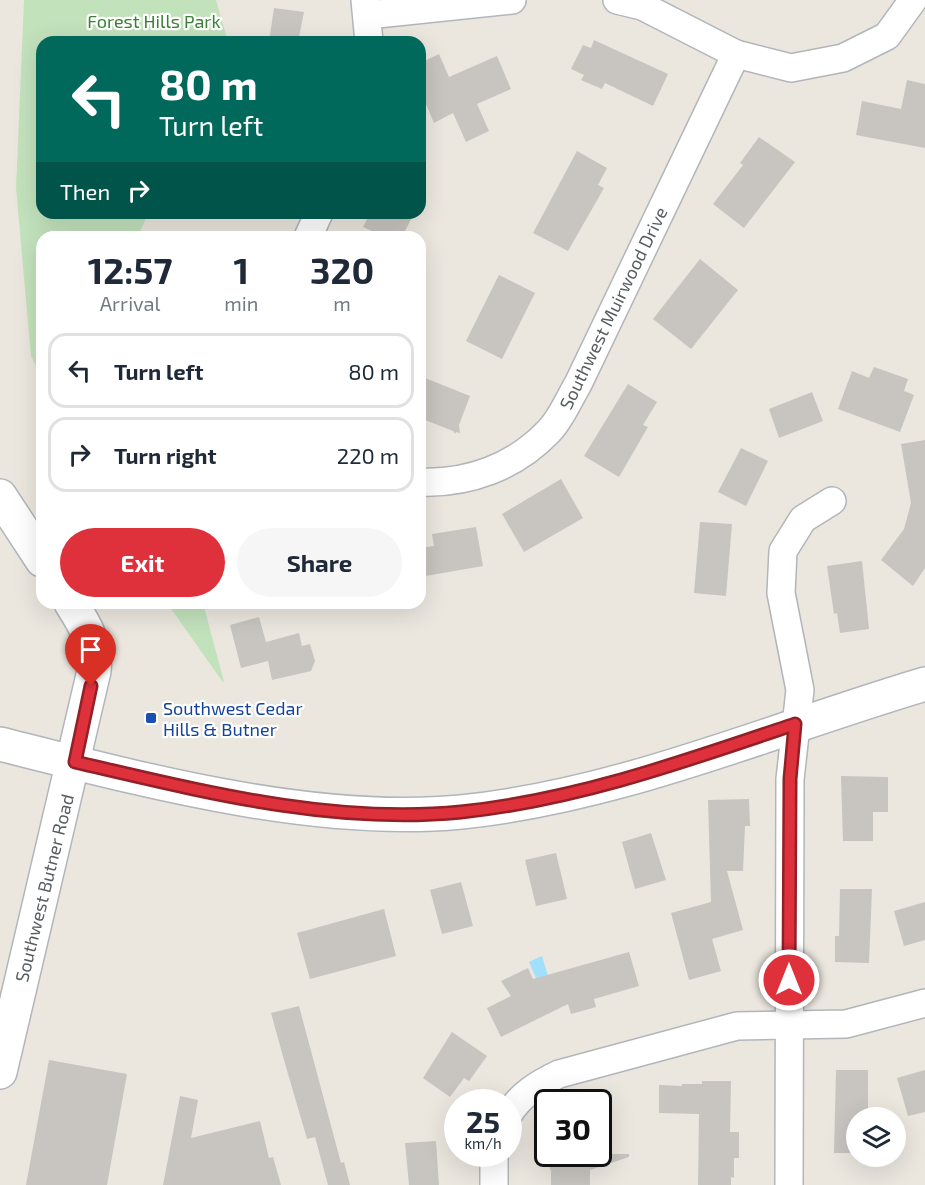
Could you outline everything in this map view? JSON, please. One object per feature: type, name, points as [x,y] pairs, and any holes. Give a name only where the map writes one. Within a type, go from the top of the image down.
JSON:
[{"type":"main road","points":[[0,496],[36,551]]},
{"type":"main road","name":"Southwest Butner Road","points":[[0,1072],[75,762],[96,656],[87,629],[75,609]]},
{"type":"main road","points":[[0,744],[268,803],[360,813],[460,812],[599,786],[925,684]]},
{"type":"street","points":[[368,36],[366,7],[512,0]]},
{"type":"street","points":[[617,0],[642,6],[736,54],[791,68],[843,58],[887,36],[913,0]]},
{"type":"street","name":"Southwest Muirwood Drive","points":[[426,482],[444,483],[477,477],[512,461],[550,431],[578,384],[736,54]]},
{"type":"street","points":[[789,1185],[790,779],[800,690],[781,593],[783,551],[803,519],[832,501]]},
{"type":"street","points":[[522,1099],[541,1082],[559,1074],[716,1030],[737,1026],[846,1024],[925,1003]]},
{"type":"street","points":[[494,1167],[494,1185]]},
{"type":"green space","name":"Forest Hills Park","points":[[24,0],[216,0],[226,36],[36,36],[36,219],[146,219],[140,231],[36,231],[36,366],[31,356],[16,188]]},
{"type":"green space","points":[[171,609],[205,609],[224,682]]},
{"type":"water","points":[[542,956],[553,992],[543,994],[529,962]]},
{"type":"building","points":[[274,8],[304,12],[299,36],[270,36]]},
{"type":"building","points":[[594,40],[668,74],[653,106],[605,83],[602,89],[581,80],[584,75],[571,69],[583,45],[591,48]]},
{"type":"building","points":[[439,54],[449,77],[497,56],[511,89],[477,104],[489,131],[466,142],[453,113],[434,123],[426,104],[426,60]]},
{"type":"building","points":[[907,80],[925,84],[925,148],[856,135],[862,101],[901,109]]},
{"type":"building","points":[[759,137],[795,162],[744,228],[713,204],[743,165],[740,163]]},
{"type":"building","points":[[577,151],[607,168],[598,185],[604,188],[568,251],[533,233]]},
{"type":"building","points":[[367,219],[411,219],[405,231],[372,231],[363,227]]},
{"type":"building","points":[[700,259],[738,290],[691,349],[653,319]]},
{"type":"building","points":[[499,275],[535,293],[502,359],[466,341]]},
{"type":"building","points":[[874,367],[908,379],[904,391],[914,395],[900,432],[838,409],[852,371],[869,378]]},
{"type":"building","points":[[426,378],[470,396],[459,425],[460,433],[455,434],[453,431],[426,420]]},
{"type":"building","points":[[628,384],[657,402],[643,425],[648,427],[619,477],[584,456]]},
{"type":"building","points":[[812,392],[823,421],[779,438],[769,409]]},
{"type":"building","points":[[925,440],[925,568],[913,586],[881,560],[904,529],[911,503],[901,444]]},
{"type":"building","points":[[741,448],[768,461],[746,506],[718,492]]},
{"type":"building","points":[[561,479],[583,518],[524,552],[502,514]]},
{"type":"building","points":[[700,522],[732,524],[726,596],[694,593]]},
{"type":"building","points":[[476,527],[483,566],[426,576],[426,547],[434,546],[432,534]]},
{"type":"building","points":[[862,561],[869,629],[840,633],[837,613],[834,614],[827,566]]},
{"type":"building","points":[[259,617],[266,642],[299,633],[302,646],[310,644],[315,661],[311,671],[272,680],[268,661],[241,668],[230,625]]},
{"type":"building","points":[[841,776],[888,777],[888,812],[873,812],[873,841],[843,841]]},
{"type":"building","points":[[749,799],[750,826],[745,826],[743,871],[727,871],[743,930],[712,939],[721,971],[689,980],[671,913],[711,902],[708,800]]},
{"type":"building","points":[[651,833],[666,880],[635,889],[622,842]]},
{"type":"building","points":[[556,853],[567,899],[536,906],[525,860]]},
{"type":"building","points":[[461,882],[473,926],[442,934],[430,890]]},
{"type":"building","points":[[840,889],[872,889],[869,963],[835,962],[835,936],[839,936]]},
{"type":"building","points":[[925,902],[925,940],[904,946],[894,911]]},
{"type":"building","points":[[384,909],[396,956],[310,979],[297,933]]},
{"type":"building","points":[[629,952],[639,986],[594,999],[596,1007],[571,1014],[568,1004],[501,1037],[487,1008],[511,996],[501,981],[528,968],[533,979]]},
{"type":"building","points":[[299,1006],[341,1163],[344,1162],[350,1185],[328,1185],[315,1137],[307,1139],[286,1067],[271,1013]]},
{"type":"building","points":[[452,1032],[487,1056],[469,1081],[464,1078],[456,1089],[444,1089],[444,1093],[423,1078]]},
{"type":"building","points":[[49,1060],[127,1074],[107,1185],[26,1185]]},
{"type":"building","points":[[836,1070],[868,1070],[868,1107],[846,1107],[846,1153],[834,1153]]},
{"type":"building","points":[[925,1070],[925,1112],[908,1116],[897,1078]]},
{"type":"building","points":[[702,1081],[731,1081],[730,1132],[739,1132],[739,1158],[734,1158],[734,1178],[731,1177],[731,1185],[698,1185],[699,1114],[659,1113],[659,1085],[682,1086],[682,1084],[702,1084]]},
{"type":"building","points":[[180,1096],[198,1100],[191,1138],[260,1121],[269,1158],[273,1157],[281,1185],[163,1185]]},
{"type":"building","points":[[436,1141],[439,1185],[409,1185],[405,1143]]},
{"type":"building","points":[[612,1154],[629,1154],[629,1157],[612,1163]]},
{"type":"building","points":[[550,1167],[599,1167],[590,1170],[590,1185],[551,1185]]},
{"type":"place","name":"Southwest Cedar Hills & Butner","points":[[151,718]]},
{"type":"route","points":[[91,686],[75,762],[239,798],[360,813],[460,812],[541,798],[599,786],[795,724],[790,779],[789,980]]}]
